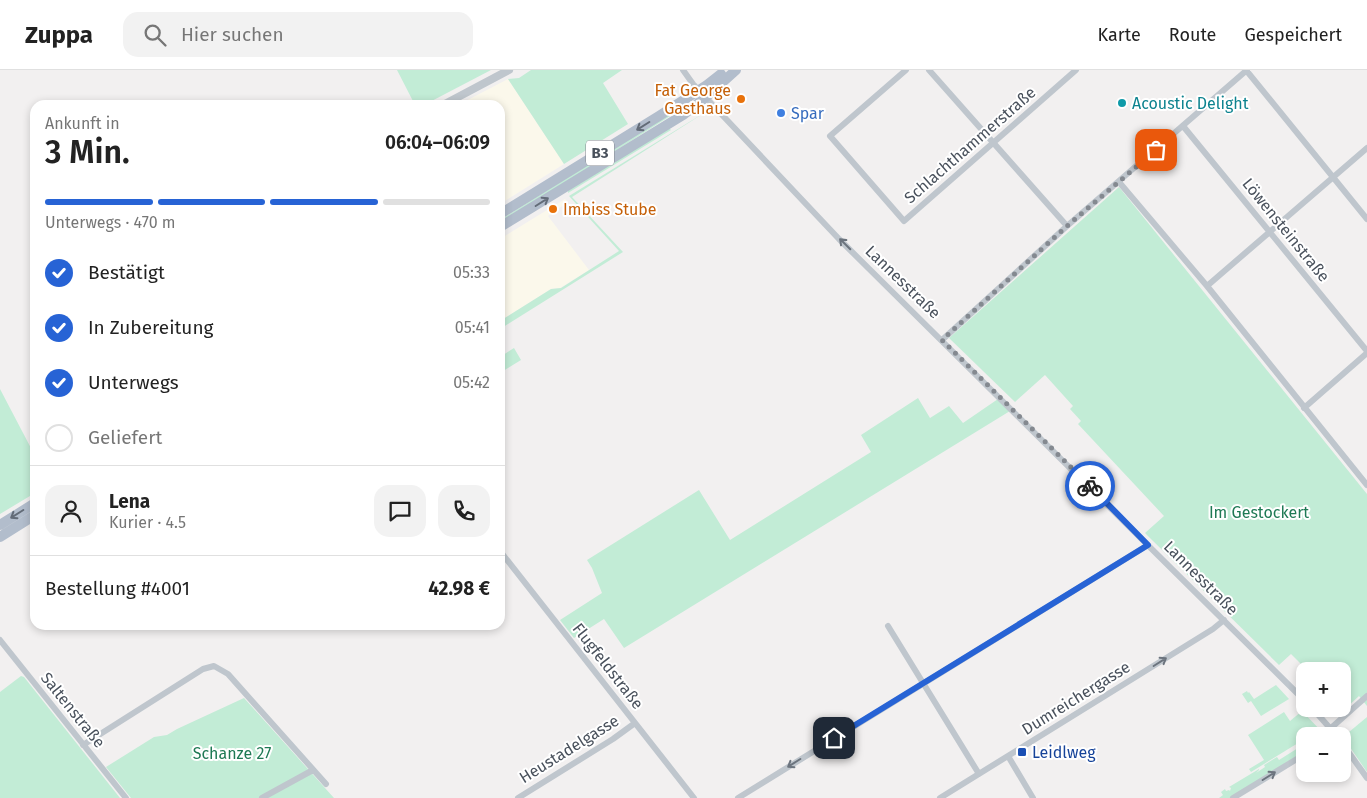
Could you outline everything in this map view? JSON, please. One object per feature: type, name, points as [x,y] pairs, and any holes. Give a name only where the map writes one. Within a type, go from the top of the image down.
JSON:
[{"type":"main road","name":"B3","points":[[505,224],[683,115],[726,70]]},
{"type":"main road","name":"B3","points":[[505,211],[703,94],[736,70]]},
{"type":"main road","points":[[0,525],[30,506]]},
{"type":"main road","points":[[0,537],[30,518]]},
{"type":"street","points":[[452,100],[509,70]]},
{"type":"street","name":"Lannesstraße","points":[[683,70],[703,94],[839,239],[1296,692]]},
{"type":"street","name":"Schlachthammerstraße","points":[[906,70],[830,136],[904,221],[1076,70]]},
{"type":"street","points":[[929,70],[1067,226]]},
{"type":"street","points":[[942,340],[1067,226],[1246,70],[1367,219]]},
{"type":"street","name":"Löwensteinstraße","points":[[1183,126],[1367,352]]},
{"type":"street","points":[[1207,286],[1367,148]]},
{"type":"street","points":[[1119,182],[1207,286],[1367,486]]},
{"type":"street","points":[[1304,408],[1367,352]]},
{"type":"street","points":[[738,798],[1148,545]]},
{"type":"street","name":"Flugfeldstraße","points":[[505,557],[694,798]]},
{"type":"street","name":"Dumreichergasse","points":[[940,798],[1213,629],[1224,620]]},
{"type":"street","points":[[888,626],[979,774]]},
{"type":"street","name":"Saltenstraße","points":[[0,640],[126,798]]},
{"type":"street","points":[[83,745],[203,669],[214,666],[228,674],[326,784]]},
{"type":"street","points":[[1332,727],[1367,696]]},
{"type":"street","points":[[1321,717],[1330,727]]},
{"type":"street","name":"Heustadelgasse","points":[[518,798],[613,739],[635,723]]},
{"type":"street","points":[[1008,756],[1033,798]]},
{"type":"street","points":[[1351,756],[1367,778]]},
{"type":"street","points":[[1233,798],[1243,796],[1296,760]]},
{"type":"street","points":[[262,798],[313,770]]},
{"type":"street","points":[[951,791],[955,798]]},
{"type":"shaded area","points":[[508,79],[564,164],[505,201],[505,100],[468,100]]},
{"type":"shaded area","points":[[565,199],[568,202],[548,216],[589,270],[560,288],[551,289],[505,318],[505,236]]},
{"type":"green space","points":[[397,70],[491,70],[434,100],[412,100]]},
{"type":"green space","points":[[531,70],[622,70],[603,83],[628,124],[564,164],[508,79],[519,78]]},
{"type":"green space","points":[[685,104],[686,106],[505,221],[505,217]]},
{"type":"green space","points":[[712,108],[572,197],[623,252],[505,326],[505,318],[551,289],[561,288],[619,251],[569,196]]},
{"type":"green space","points":[[669,128],[671,130],[568,193],[568,191]]},
{"type":"green space","name":"Im Gestockert","points":[[1119,187],[1367,494],[1367,706],[1359,696],[1351,703],[1351,662],[1299,662],[1291,654],[1279,665],[1145,533],[1164,516],[1078,424],[1081,421],[1070,409],[1073,406],[1045,375],[1015,402],[949,338]]},
{"type":"green space","points":[[514,348],[521,360],[505,370],[505,354]]},
{"type":"green space","points":[[0,389],[30,446],[30,496],[0,514]]},
{"type":"green space","points":[[918,398],[930,418],[949,406],[963,423],[998,399],[1010,411],[624,648],[604,619],[574,638],[560,620],[602,593],[587,560],[699,490],[730,540],[871,452],[861,435]]},
{"type":"green space","points":[[21,676],[24,677],[120,798],[0,798],[0,692]]},
{"type":"green space","points":[[1276,685],[1289,699],[1261,716],[1251,701],[1248,703],[1242,694],[1247,691],[1254,699]]},
{"type":"green space","name":"Schanze 27","points":[[244,698],[334,798],[131,798],[106,767],[154,737],[167,735]]},
{"type":"green space","points":[[1284,712],[1290,721],[1296,716],[1308,717],[1317,727],[1296,727],[1296,744],[1251,772],[1249,769],[1264,760],[1248,735]]},
{"type":"green space","points":[[1367,717],[1367,772],[1351,749],[1351,730]]},
{"type":"green space","points":[[1296,749],[1296,757],[1230,798],[1219,798],[1223,795],[1221,792],[1225,789],[1230,791],[1231,788],[1229,787],[1259,769],[1256,773],[1265,767],[1264,765],[1277,757],[1279,760]]},
{"type":"way so far","points":[[1090,486],[942,340],[1067,226],[1156,150]]},
{"type":"place","name":"Fat George Gasthaus","points":[[741,99]]},
{"type":"place","name":"Acoustic Delight","points":[[1122,103]]},
{"type":"place","name":"Spar","points":[[781,113]]},
{"type":"place","name":"Imbiss Stube","points":[[553,209]]},
{"type":"place","name":"Leidlweg","points":[[1022,752]]},
{"type":"route","points":[[834,738],[1148,545],[1090,486]]}]
